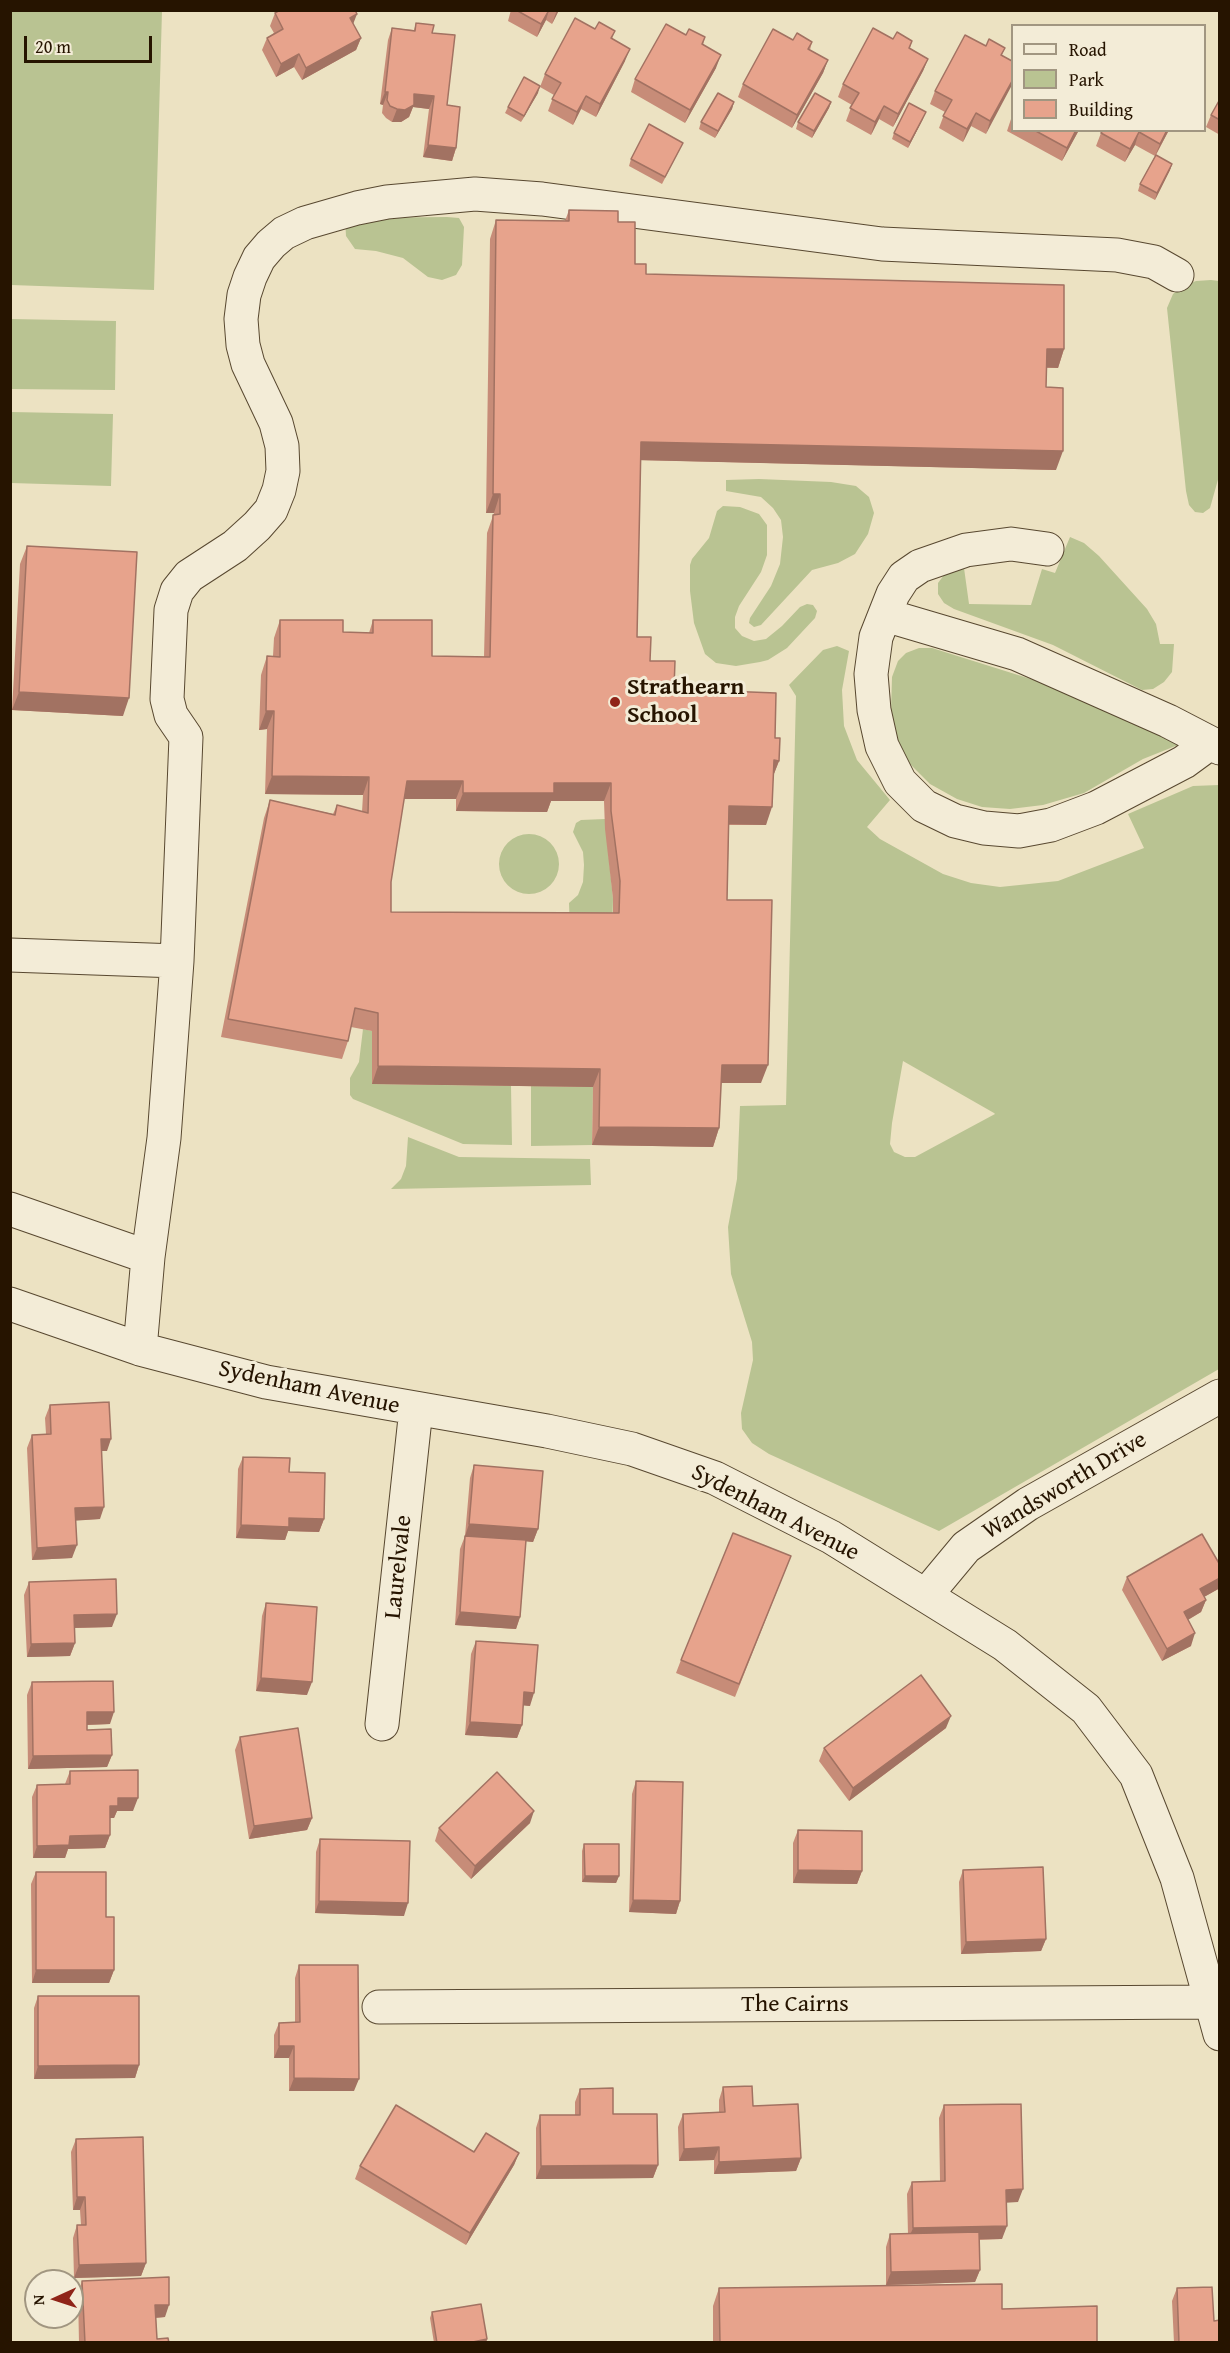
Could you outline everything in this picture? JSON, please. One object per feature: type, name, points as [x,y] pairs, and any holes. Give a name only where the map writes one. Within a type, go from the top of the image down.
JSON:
[{"type":"street","points":[[140,1349],[148,1257],[164,1138],[177,962],[186,737],[171,715],[167,699],[171,610],[177,591],[189,576],[235,546],[257,526],[271,510],[279,490],[283,471],[282,446],[276,423],[248,364],[243,345],[241,319],[244,295],[259,258],[284,233],[315,219],[387,202],[475,194],[542,199],[882,244],[1117,255],[1154,262],[1177,275]]},
{"type":"street","points":[[1047,549],[1011,544],[966,550],[920,566],[904,578],[893,594],[876,637],[871,674],[874,710],[882,746],[900,782],[924,806],[955,821],[984,828],[1019,831],[1051,825],[1096,808],[1215,746]]},
{"type":"street","points":[[885,615],[1017,654],[1168,721],[1215,746]]},
{"type":"street","points":[[10,955],[177,962]]},
{"type":"street","points":[[10,1209],[148,1257]]},
{"type":"street","name":"Sydenham Avenue","points":[[10,1304],[140,1349],[266,1382],[547,1431],[632,1449],[714,1478],[831,1537],[1005,1645],[1086,1709],[1136,1775],[1177,1878],[1220,2034]]},
{"type":"street","name":"Wandsworth Drive","points":[[926,1595],[966,1547],[1028,1504],[1220,1396]]},
{"type":"street","name":"Laurelvale","points":[[382,1724],[416,1409]]},
{"type":"street","name":"The Cairns","points":[[379,2007],[1211,2002]]},
{"type":"green space","points":[[11,10],[162,11],[154,290],[11,285]]},
{"type":"green space","points":[[345,218],[459,218],[464,227],[462,265],[456,275],[442,280],[428,277],[403,258],[376,251],[355,249],[346,236]]},
{"type":"green space","points":[[1196,281],[1219,281],[1219,476],[1210,508],[1203,513],[1195,512],[1189,505],[1186,491],[1167,308],[1173,294],[1183,286]]},
{"type":"green space","points":[[11,319],[116,321],[115,390],[11,389]]},
{"type":"green space","points":[[11,412],[113,414],[111,486],[11,483]]},
{"type":"green space","points":[[726,480],[831,482],[856,486],[869,497],[874,513],[868,534],[855,554],[838,563],[812,570],[761,625],[754,627],[749,623],[750,618],[771,586],[780,564],[783,537],[781,520],[773,508],[761,497],[726,491]]},
{"type":"green space","points":[[723,506],[740,507],[759,514],[767,525],[767,555],[761,572],[739,606],[735,617],[735,628],[742,636],[754,641],[766,639],[800,607],[807,604],[813,605],[817,611],[815,618],[787,648],[768,660],[736,666],[716,663],[705,654],[694,623],[690,591],[692,559],[709,538],[717,511]]},
{"type":"green space","points":[[1070,537],[1084,543],[1099,556],[1147,609],[1156,624],[1160,644],[1174,644],[1172,672],[1164,682],[1153,689],[1142,690],[1053,645],[954,609],[944,603],[938,594],[938,583],[944,575],[964,568],[969,604],[1031,605],[1042,569],[1055,573]]},
{"type":"green space","points":[[837,646],[849,651],[842,690],[844,726],[857,760],[890,800],[867,827],[880,839],[943,874],[971,883],[1000,887],[1058,881],[1144,848],[1128,814],[1193,786],[1219,785],[1219,1369],[939,1531],[769,1454],[752,1443],[742,1429],[741,1413],[753,1360],[752,1342],[731,1274],[728,1227],[737,1179],[740,1106],[786,1105],[796,696],[789,685],[823,650]],"holes":[[[903,1061],[995,1114],[915,1157],[905,1157],[894,1152],[890,1144],[892,1123]]]},
{"type":"green space","points":[[919,648],[932,648],[1069,691],[1128,717],[1178,745],[1143,759],[1084,793],[1043,805],[1010,809],[982,807],[957,799],[930,784],[910,764],[897,740],[891,711],[892,677],[898,661],[906,653]]},
{"type":"green space","points":[[605,819],[613,899],[612,932],[570,931],[569,903],[578,895],[583,882],[584,865],[583,852],[573,832],[576,823],[581,820]]},
{"type":"green space","points":[[529,834],[546,839],[554,847],[559,864],[554,881],[546,889],[529,894],[512,889],[504,881],[499,864],[504,847],[512,839]]},
{"type":"green space","points":[[363,1029],[372,1031],[372,1084],[511,1086],[512,1145],[463,1144],[353,1099],[350,1095],[350,1078],[359,1062]]},
{"type":"green space","points":[[531,1086],[593,1087],[592,1145],[531,1146]]},
{"type":"green space","points":[[408,1137],[459,1157],[590,1159],[591,1185],[391,1189],[401,1179],[406,1166]]},
{"type":"building","points":[[280,10],[355,10],[357,14],[350,18],[361,38],[306,68],[299,54],[281,64],[267,38],[283,29],[275,13]]},
{"type":"building","points":[[516,10],[549,10],[541,24]]},
{"type":"building","points":[[575,18],[595,29],[599,22],[615,31],[611,38],[630,49],[600,104],[586,96],[577,112],[552,99],[561,83],[545,74]]},
{"type":"building","points":[[416,23],[434,25],[432,33],[455,35],[447,105],[460,107],[456,148],[428,145],[434,96],[414,94],[414,105],[405,110],[390,106],[387,100],[388,92],[385,92],[392,28],[415,31]]},
{"type":"building","points":[[666,24],[686,35],[689,29],[705,37],[702,44],[721,55],[690,110],[635,79]]},
{"type":"building","points":[[873,28],[893,39],[897,32],[912,41],[909,48],[928,59],[898,114],[884,106],[875,122],[850,108],[859,93],[843,84]]},
{"type":"building","points":[[773,29],[793,40],[797,33],[812,42],[808,49],[828,60],[797,115],[743,84]]},
{"type":"building","points":[[965,35],[986,46],[989,39],[1005,48],[1001,55],[1011,60],[1011,83],[990,121],[976,113],[967,129],[943,116],[952,100],[935,91]]},
{"type":"building","points":[[524,77],[540,86],[524,116],[508,107]]},
{"type":"building","points":[[718,93],[734,102],[718,131],[701,122]]},
{"type":"building","points":[[815,93],[831,102],[814,131],[798,122]]},
{"type":"building","points":[[1220,99],[1220,120],[1211,115]]},
{"type":"building","points":[[909,103],[926,112],[910,142],[894,133]]},
{"type":"building","points":[[649,124],[683,143],[665,177],[631,159]]},
{"type":"building","points":[[1038,132],[1075,132],[1067,148]]},
{"type":"building","points":[[1102,132],[1139,132],[1130,149]]},
{"type":"building","points":[[1139,132],[1166,132],[1160,144]]},
{"type":"building","points":[[1156,155],[1172,164],[1157,193],[1140,184]]},
{"type":"building","points":[[569,210],[618,211],[618,222],[635,222],[635,264],[646,264],[646,274],[1064,285],[1064,349],[1047,349],[1046,387],[1063,388],[1063,451],[641,442],[637,637],[651,637],[650,661],[675,661],[674,689],[776,693],[775,738],[780,738],[779,761],[774,760],[772,807],[729,806],[727,900],[772,900],[768,1065],[722,1065],[719,1128],[599,1127],[600,1069],[378,1066],[378,1013],[355,1008],[348,1041],[228,1019],[270,800],[335,815],[337,805],[368,813],[369,777],[272,776],[274,711],[266,711],[267,656],[280,657],[280,620],[343,620],[343,632],[373,633],[373,620],[432,620],[432,656],[490,657],[493,515],[500,514],[500,494],[493,494],[496,220],[569,221]],"holes":[[[407,781],[463,781],[463,793],[554,793],[554,783],[611,783],[611,811],[620,881],[619,913],[391,912],[391,882]]]},
{"type":"building","points":[[27,546],[137,552],[129,698],[19,692]]},
{"type":"building","points":[[109,1402],[111,1439],[101,1439],[104,1507],[75,1508],[77,1545],[37,1548],[32,1435],[51,1434],[50,1405]]},
{"type":"building","points":[[243,1457],[290,1458],[289,1472],[325,1473],[324,1519],[289,1518],[289,1527],[241,1525]]},
{"type":"building","points":[[474,1465],[543,1471],[538,1529],[469,1524]]},
{"type":"building","points":[[733,1533],[791,1556],[739,1684],[681,1660]]},
{"type":"building","points":[[1202,1534],[1220,1565],[1220,1578],[1200,1589],[1206,1600],[1184,1612],[1195,1633],[1167,1649],[1127,1577]]},
{"type":"building","points":[[465,1536],[526,1540],[520,1617],[460,1612]]},
{"type":"building","points":[[116,1579],[117,1614],[74,1615],[75,1643],[31,1644],[29,1582]]},
{"type":"building","points":[[266,1603],[317,1607],[312,1682],[261,1678]]},
{"type":"building","points":[[476,1641],[538,1645],[534,1693],[524,1692],[522,1725],[470,1722]]},
{"type":"building","points":[[921,1675],[951,1716],[853,1788],[824,1748]]},
{"type":"building","points":[[113,1681],[114,1712],[87,1712],[87,1730],[111,1729],[112,1755],[33,1756],[32,1682]]},
{"type":"building","points":[[298,1728],[312,1818],[254,1826],[240,1737]]},
{"type":"building","points":[[138,1770],[138,1798],[118,1798],[118,1806],[110,1806],[110,1835],[70,1836],[69,1845],[37,1846],[37,1785],[70,1784],[70,1771]]},
{"type":"building","points":[[497,1772],[534,1811],[475,1866],[439,1828]]},
{"type":"building","points":[[636,1781],[683,1782],[680,1901],[633,1900]]},
{"type":"building","points":[[798,1830],[862,1831],[862,1871],[798,1870]]},
{"type":"building","points":[[320,1839],[410,1841],[408,1903],[319,1901]]},
{"type":"building","points":[[584,1844],[619,1844],[619,1876],[585,1876]]},
{"type":"building","points":[[1043,1867],[1046,1939],[966,1942],[963,1870]]},
{"type":"building","points":[[36,1872],[106,1872],[106,1917],[114,1917],[114,1970],[36,1970]]},
{"type":"building","points":[[299,1965],[358,1965],[359,2079],[294,2078],[294,2046],[279,2046],[279,2023],[300,2022]]},
{"type":"building","points":[[38,1996],[139,1996],[139,2065],[38,2066]]},
{"type":"building","points":[[752,2086],[753,2106],[798,2104],[801,2158],[719,2162],[719,2147],[684,2149],[683,2114],[725,2112],[723,2087]]},
{"type":"building","points":[[613,2088],[613,2114],[657,2114],[658,2165],[541,2166],[540,2115],[580,2115],[580,2089]]},
{"type":"building","points":[[1021,2104],[1023,2189],[1006,2190],[1007,2226],[913,2228],[912,2182],[945,2181],[944,2105]]},
{"type":"building","points":[[396,2105],[474,2152],[486,2133],[519,2153],[470,2233],[360,2166]]},
{"type":"building","points":[[143,2137],[146,2263],[79,2265],[77,2225],[86,2225],[85,2197],[77,2197],[76,2139]]},
{"type":"building","points":[[979,2232],[980,2270],[891,2272],[890,2234]]},
{"type":"building","points":[[169,2277],[169,2305],[155,2305],[157,2339],[168,2338],[169,2343],[85,2343],[84,2281]]},
{"type":"building","points":[[1002,2284],[1002,2309],[1097,2306],[1097,2343],[720,2343],[719,2288]]},
{"type":"building","points":[[1212,2287],[1214,2321],[1220,2320],[1220,2343],[1179,2343],[1177,2288]]},
{"type":"building","points":[[481,2304],[487,2339],[468,2343],[437,2343],[432,2312]]},
{"type":"place","name":"Strathearn School","points":[[615,702]]}]
